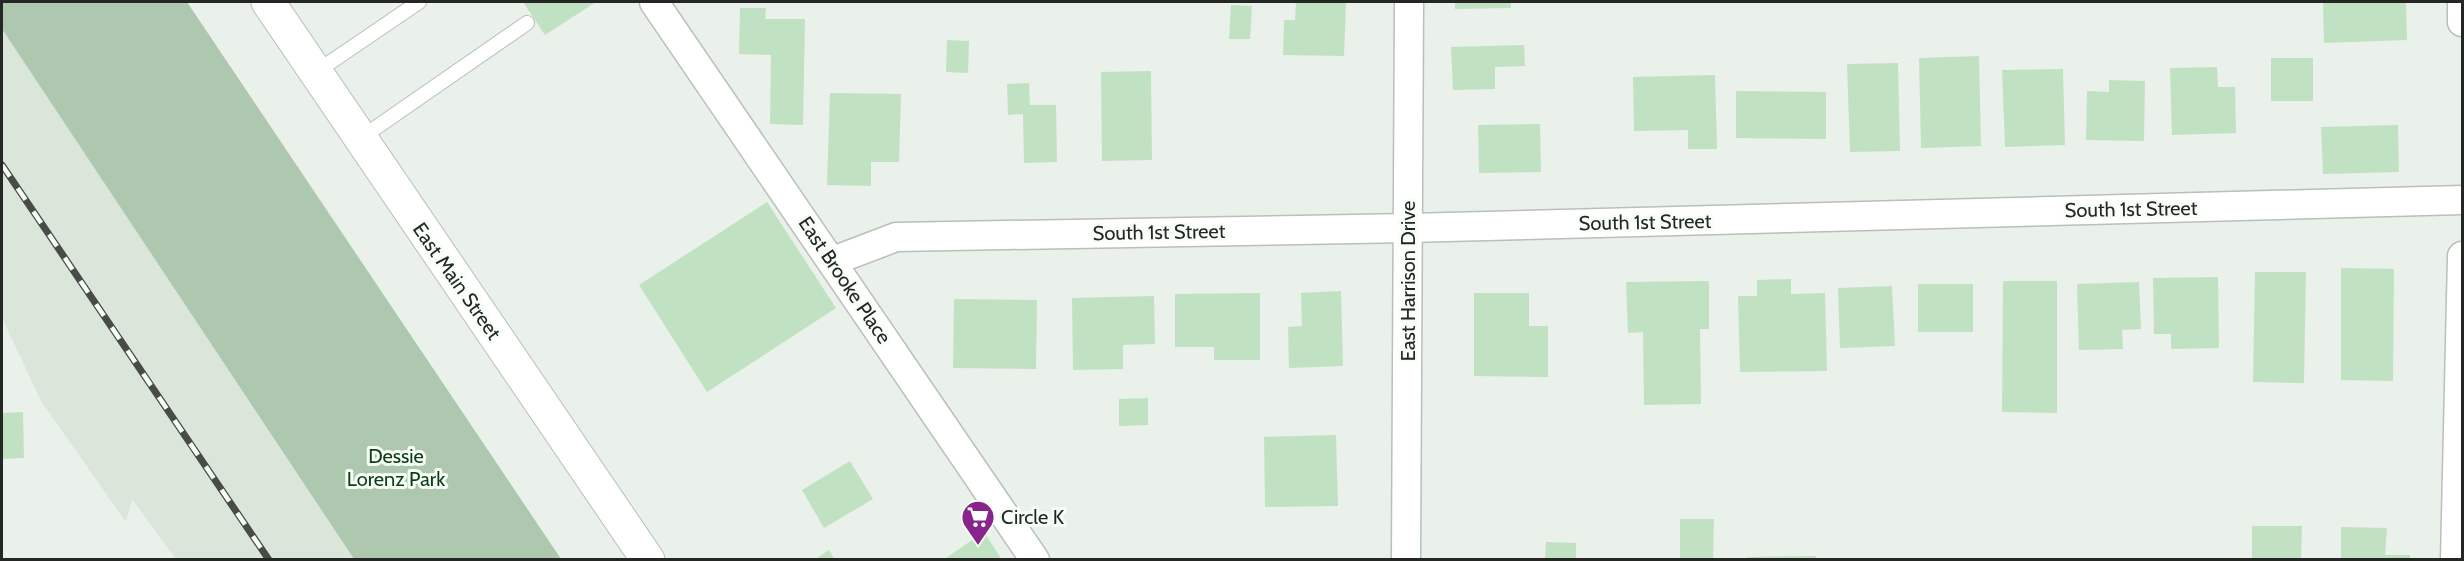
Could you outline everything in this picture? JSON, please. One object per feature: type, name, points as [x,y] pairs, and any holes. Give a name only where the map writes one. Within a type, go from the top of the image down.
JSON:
[{"type":"main road","name":"East Main Street","points":[[268,2],[648,560]]},
{"type":"street","name":"East Brooke Place","points":[[654,2],[1035,560]]},
{"type":"street","name":"East Harrison Drive","points":[[1406,560],[1409,2]]},
{"type":"street","points":[[2462,2],[2463,22]]},
{"type":"street","name":"South 1st Street","points":[[832,261],[896,237],[1408,228],[2463,200]]},
{"type":"street","points":[[2455,560],[2463,256]]},
{"type":"lane","points":[[316,72],[419,2]]},
{"type":"lane","points":[[360,138],[527,23]]},
{"type":"shaded area","points":[[2,29],[354,559],[176,559],[132,499],[126,522],[41,401],[2,318]]},
{"type":"green space","name":"Dessie Lorenz Park","points":[[2,2],[187,2],[561,559],[354,559],[2,29]]},
{"type":"building","points":[[523,2],[596,2],[545,35]]},
{"type":"building","points":[[1296,2],[1346,2],[1344,56],[1283,55],[1284,20],[1295,20]]},
{"type":"building","points":[[1455,2],[1511,2],[1511,8],[1455,9]]},
{"type":"building","points":[[2323,2],[2406,2],[2407,40],[2324,43]]},
{"type":"building","points":[[1231,5],[1252,6],[1250,39],[1229,39]]},
{"type":"building","points":[[740,8],[766,8],[765,19],[805,19],[803,125],[770,124],[771,55],[739,54]]},
{"type":"building","points":[[947,40],[969,41],[968,73],[946,72]]},
{"type":"building","points":[[1524,45],[1525,66],[1495,67],[1495,89],[1453,90],[1451,47]]},
{"type":"building","points":[[1979,56],[1981,146],[1921,148],[1919,58]]},
{"type":"building","points":[[2271,58],[2313,58],[2313,101],[2271,101]]},
{"type":"building","points":[[1898,63],[1900,151],[1850,152],[1847,64]]},
{"type":"building","points":[[2217,67],[2218,87],[2235,87],[2236,133],[2172,135],[2170,68]]},
{"type":"building","points":[[2063,69],[2065,145],[2005,147],[2002,70]]},
{"type":"building","points":[[1151,71],[1152,160],[1102,161],[1101,72]]},
{"type":"building","points":[[1715,75],[1717,149],[1688,149],[1688,130],[1634,131],[1633,77]]},
{"type":"building","points":[[2109,80],[2145,81],[2144,141],[2086,140],[2087,91],[2109,92]]},
{"type":"building","points":[[1029,83],[1030,105],[1056,105],[1057,162],[1024,163],[1023,114],[1008,115],[1007,84]]},
{"type":"building","points":[[1736,91],[1826,92],[1826,139],[1736,138]]},
{"type":"building","points":[[830,93],[901,94],[899,162],[871,162],[871,186],[827,185]]},
{"type":"building","points":[[1540,124],[1541,172],[1479,173],[1478,125]]},
{"type":"building","points":[[2398,125],[2399,172],[2323,174],[2321,127]]},
{"type":"building","points":[[767,202],[836,308],[707,392],[639,285]]},
{"type":"building","points":[[2341,268],[2394,269],[2393,381],[2341,380]]},
{"type":"building","points":[[2255,272],[2306,272],[2304,383],[2253,382]]},
{"type":"building","points":[[2218,277],[2219,348],[2171,349],[2171,334],[2154,334],[2153,278]]},
{"type":"building","points":[[1791,279],[1791,294],[1825,293],[1827,371],[1740,372],[1738,296],[1757,296],[1757,280]]},
{"type":"building","points":[[1709,281],[1709,329],[1700,329],[1701,404],[1644,405],[1643,332],[1628,333],[1626,282]]},
{"type":"building","points":[[2003,281],[2057,281],[2057,413],[2002,412]]},
{"type":"building","points":[[2139,282],[2141,329],[2122,330],[2123,349],[2079,350],[2077,284]]},
{"type":"building","points":[[1918,284],[1973,284],[1973,332],[1918,332]]},
{"type":"building","points":[[1892,286],[1895,346],[1840,348],[1838,288]]},
{"type":"building","points":[[1341,291],[1343,366],[1289,368],[1288,327],[1302,326],[1301,293]]},
{"type":"building","points":[[1260,293],[1260,360],[1214,360],[1214,347],[1175,347],[1175,294]]},
{"type":"building","points":[[1474,293],[1529,293],[1529,326],[1548,326],[1548,377],[1474,376]]},
{"type":"building","points":[[1154,296],[1155,344],[1123,345],[1123,369],[1073,370],[1072,298]]},
{"type":"building","points":[[954,299],[1037,300],[1036,369],[953,368]]},
{"type":"building","points":[[1148,398],[1148,425],[1119,426],[1119,399]]},
{"type":"building","points":[[23,412],[24,458],[2,459],[2,413]]},
{"type":"building","points":[[1336,435],[1338,506],[1265,507],[1264,437]]},
{"type":"building","points":[[850,461],[873,499],[824,528],[802,490]]},
{"type":"building","points":[[1680,519],[1714,519],[1713,560],[1680,560]]},
{"type":"building","points":[[2252,526],[2302,526],[2301,560],[2252,560]]},
{"type":"building","points":[[2341,527],[2387,528],[2385,555],[2410,555],[2410,560],[2341,560]]},
{"type":"building","name":"Circle K","points":[[984,532],[1002,560],[943,560]]},
{"type":"building","points":[[1546,542],[1576,543],[1576,560],[1545,560]]},
{"type":"building","points":[[829,550],[835,560],[814,560]]},
{"type":"building","points":[[1816,556],[1816,560],[1747,560],[1747,557]]},
{"type":"railway","points":[[2,165],[269,560]]},
{"type":"place","name":"Circle K","points":[[978,546]]}]
